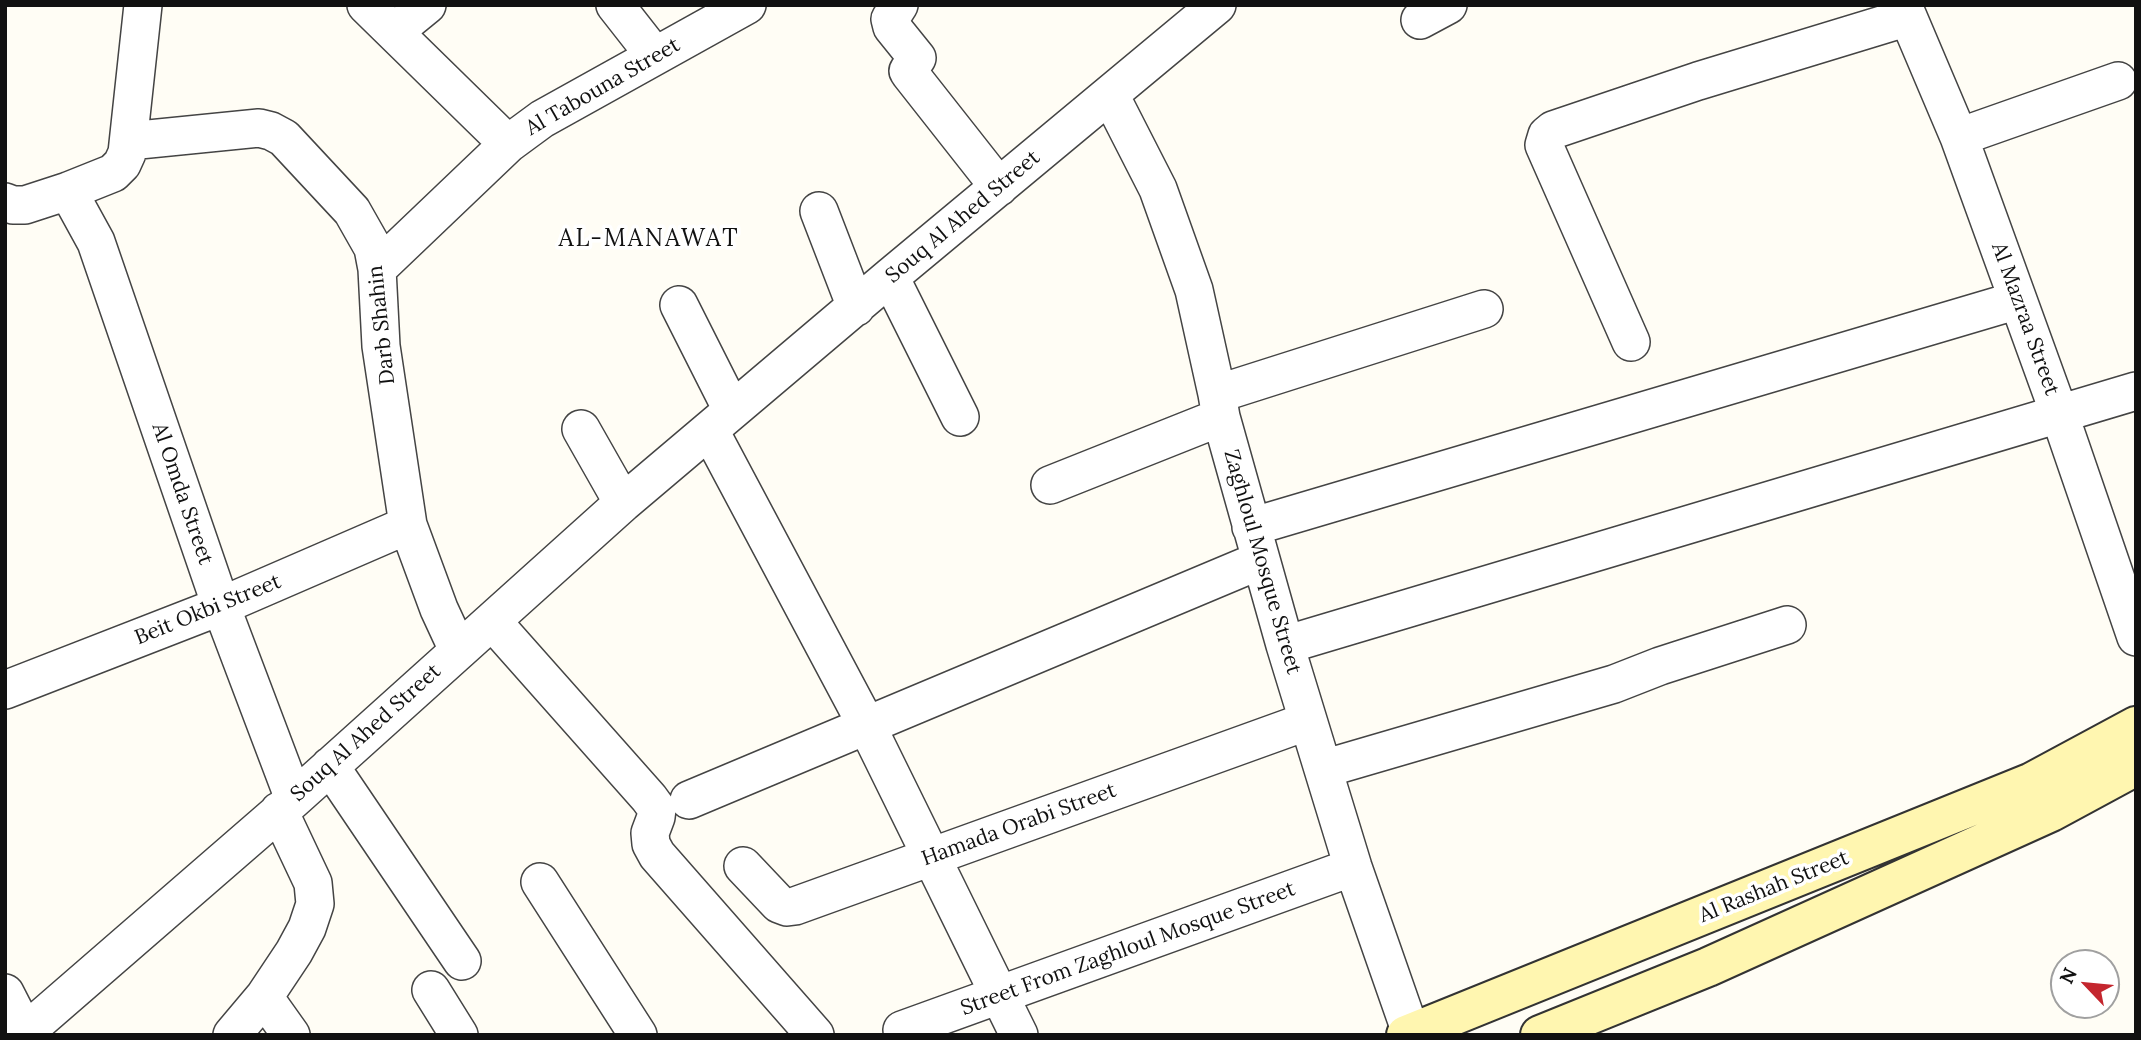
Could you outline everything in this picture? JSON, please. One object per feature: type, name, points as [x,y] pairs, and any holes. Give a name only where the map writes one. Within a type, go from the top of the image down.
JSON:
[{"type":"street","points":[[5,202],[25,205],[113,173],[122,164],[127,153],[143,5]]},
{"type":"street","points":[[366,5],[508,144]]},
{"type":"street","points":[[394,32],[427,5]]},
{"type":"street","points":[[615,5],[655,56]]},
{"type":"street","name":"Al Tabouna Street","points":[[377,269],[508,144],[542,119],[747,5]]},
{"type":"street","points":[[900,5],[890,19],[892,27],[917,58],[908,71],[999,187]]},
{"type":"street","name":"Souq Al Ahed Street","points":[[24,1033],[287,805],[624,503],[1217,5]]},
{"type":"street","points":[[1631,342],[1544,145],[1547,135],[1553,130],[1905,11]]},
{"type":"street","name":"Al Mazraa Street","points":[[1905,11],[1959,137],[2059,413],[2136,637]]},
{"type":"street","points":[[1959,137],[2118,81]]},
{"type":"street","name":"Zaghloul Mosque Street","points":[[1110,95],[1158,190],[1194,290],[1219,405],[1285,645],[1353,867],[1409,1034]]},
{"type":"street","name":"Darb Shahin","points":[[128,141],[259,128],[271,131],[284,138],[352,211],[373,248],[377,269],[382,346],[408,525],[458,650]]},
{"type":"street","name":"Al Omda Street","points":[[68,191],[96,242],[313,883],[315,904],[307,928],[264,997],[232,1035]]},
{"type":"street","points":[[819,211],[856,307]]},
{"type":"street","points":[[890,277],[960,416]]},
{"type":"street","points":[[689,800],[867,726],[1256,543],[2018,300]]},
{"type":"street","points":[[679,305],[721,420],[1019,1035]]},
{"type":"street","points":[[1050,485],[1219,405],[1484,309]]},
{"type":"street","points":[[1285,645],[2136,391]]},
{"type":"street","points":[[582,429],[624,503]]},
{"type":"street","name":"Beit Okbi Street","points":[[5,690],[220,606],[408,525]]},
{"type":"street","points":[[492,621],[649,798],[657,809],[650,833],[650,844],[657,855],[815,1035]]},
{"type":"street","points":[[1323,769],[1614,684],[1660,666],[1787,625]]},
{"type":"street","name":"Hamada Orabi Street","points":[[743,866],[779,904],[787,908],[1308,721]]},
{"type":"street","name":"Al Rashah Street","points":[[1409,1034],[2032,782],[2136,726]]},
{"type":"street","points":[[330,766],[462,961]]},
{"type":"street","name":"Al Rashah Street","points":[[1540,1035],[1708,967],[2050,812],[2136,766]]},
{"type":"street","name":"Street From Zaghloul Mosque Street","points":[[902,1030],[1353,867]]},
{"type":"street","points":[[540,882],[638,1035]]},
{"type":"street","points":[[431,990],[459,1035]]},
{"type":"street","points":[[5,993],[24,1033]]},
{"type":"street","points":[[264,997],[291,1035]]},
{"type":"district","name":"AL-MANAWAT","points":[[649,239]]}]
